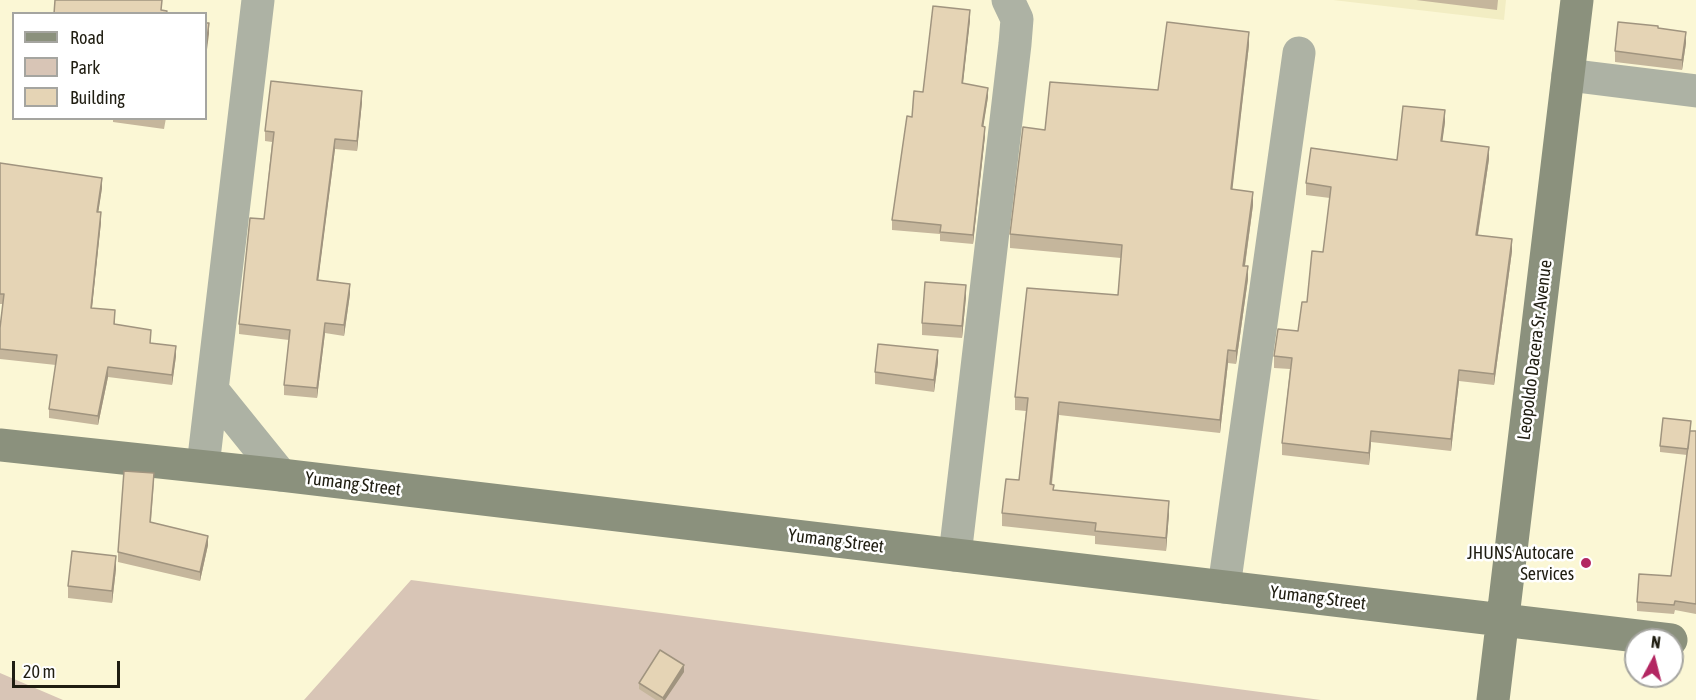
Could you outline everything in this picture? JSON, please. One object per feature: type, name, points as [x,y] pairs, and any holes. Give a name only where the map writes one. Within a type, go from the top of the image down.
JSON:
[{"type":"main road","name":"Leopoldo Dacera Sr. Avenue","points":[[1492,700],[1577,0]]},
{"type":"main road","name":"Yumang Street","points":[[0,445],[281,475],[1624,634]]},
{"type":"street","points":[[203,466],[214,392],[258,0]]},
{"type":"street","points":[[955,555],[1015,44],[1017,19],[1008,0]]},
{"type":"street","points":[[1224,587],[1299,53]]},
{"type":"street","points":[[1568,75],[1696,91]]},
{"type":"street","points":[[214,392],[281,475]]},
{"type":"shaded area","points":[[1333,0],[1506,0],[1504,20]]},
{"type":"green space","points":[[411,580],[1321,700],[304,700]]},
{"type":"green space","points":[[0,673],[63,700],[0,700]]},
{"type":"building","points":[[55,0],[162,0],[161,10],[167,11],[167,12],[54,12]]},
{"type":"building","points":[[933,6],[970,10],[962,83],[988,88],[982,126],[985,127],[973,235],[940,232],[941,225],[892,220],[907,116],[912,117],[914,91],[923,92]]},
{"type":"building","points":[[1167,22],[1249,32],[1231,189],[1253,192],[1243,266],[1248,266],[1236,351],[1228,350],[1220,420],[1059,402],[1050,484],[1054,485],[1053,490],[1169,501],[1166,538],[1095,531],[1096,523],[1002,513],[1006,479],[1019,480],[1028,398],[1015,397],[1027,288],[1118,295],[1122,245],[1010,234],[1023,127],[1045,130],[1050,82],[1158,90]]},
{"type":"building","points":[[1618,22],[1658,26],[1658,28],[1686,32],[1682,60],[1615,51]]},
{"type":"building","points":[[271,81],[362,91],[357,141],[335,139],[317,280],[350,284],[344,325],[325,323],[317,388],[284,385],[290,330],[239,324],[250,218],[264,219],[274,132],[265,131]]},
{"type":"building","points":[[1403,106],[1445,110],[1441,141],[1489,147],[1476,235],[1512,239],[1494,374],[1459,370],[1451,439],[1371,431],[1369,453],[1282,443],[1292,358],[1274,356],[1278,329],[1298,331],[1302,302],[1307,302],[1312,251],[1323,252],[1331,187],[1306,183],[1311,148],[1397,160]]},
{"type":"building","points":[[0,163],[102,178],[97,212],[101,212],[91,308],[115,310],[114,324],[151,330],[150,343],[176,346],[172,375],[108,367],[98,416],[49,409],[57,355],[0,349],[4,294],[0,294]]},
{"type":"building","points":[[925,282],[966,285],[962,326],[922,323]]},
{"type":"building","points":[[878,344],[938,350],[934,380],[875,372]]},
{"type":"building","points":[[1663,418],[1691,421],[1688,449],[1660,446]]},
{"type":"building","points":[[1690,431],[1696,431],[1696,604],[1675,601],[1674,605],[1637,602],[1639,574],[1671,576]]},
{"type":"building","points":[[124,471],[154,473],[150,522],[208,536],[200,572],[118,552]]},
{"type":"building","points":[[72,551],[116,556],[112,591],[68,586]]},
{"type":"building","points":[[660,650],[684,665],[663,698],[639,683]]},
{"type":"place","name":"JHUNS Autocare Services","points":[[1586,563]]}]
